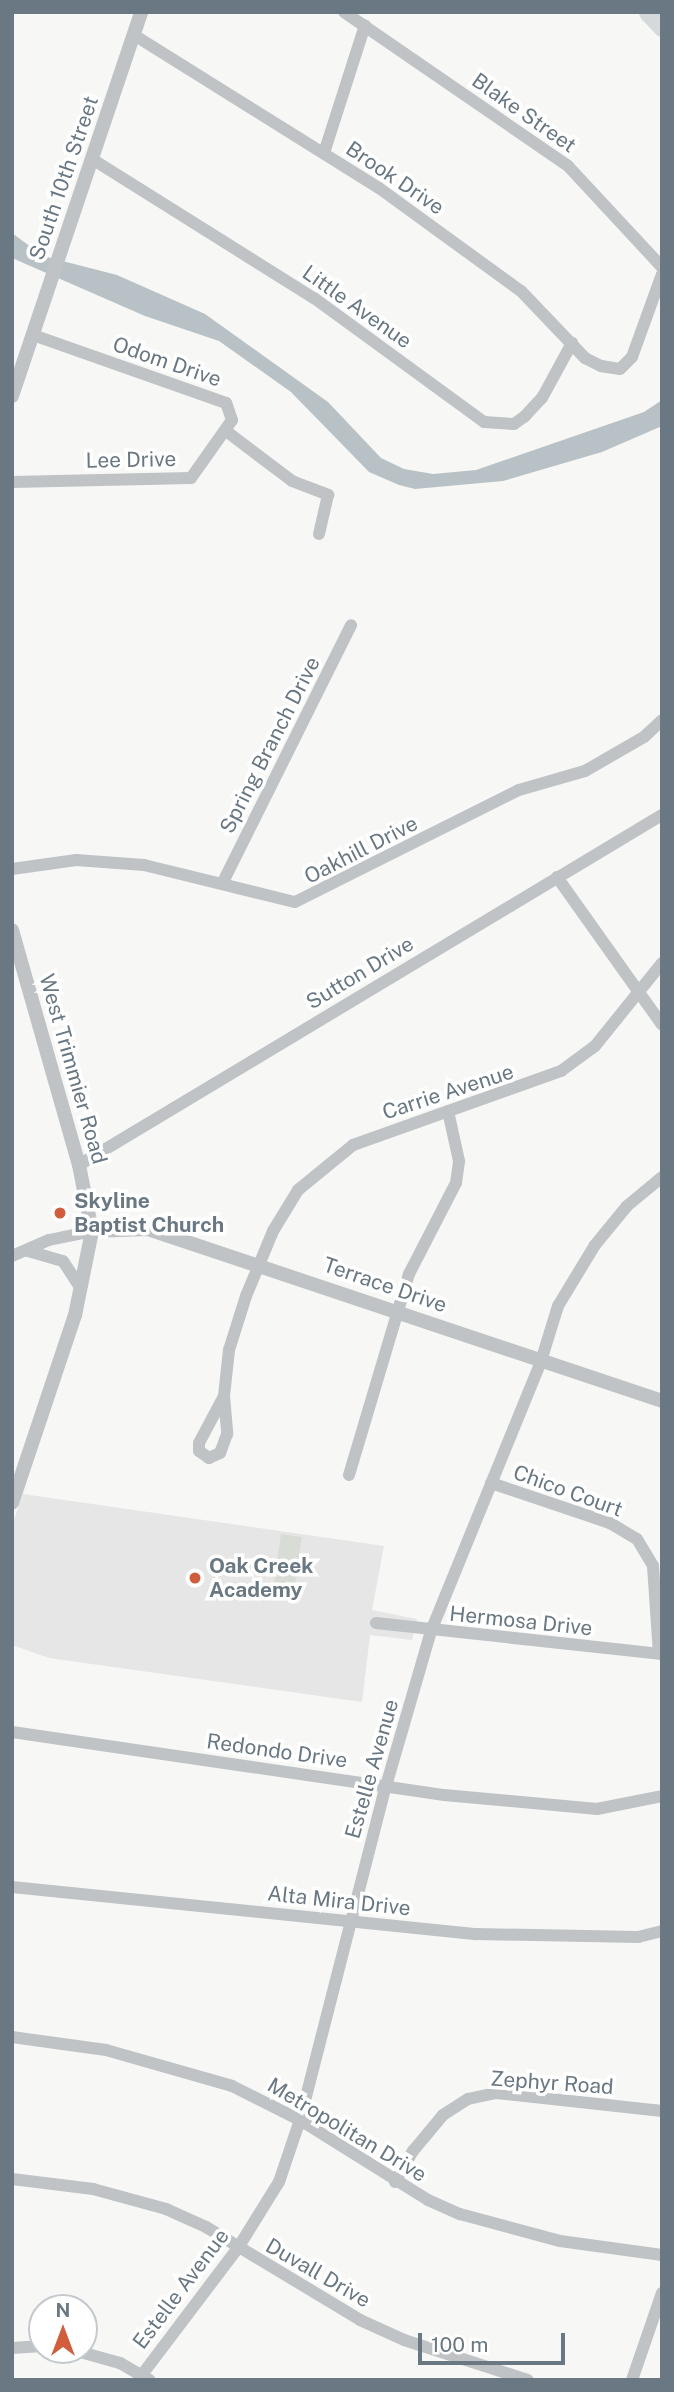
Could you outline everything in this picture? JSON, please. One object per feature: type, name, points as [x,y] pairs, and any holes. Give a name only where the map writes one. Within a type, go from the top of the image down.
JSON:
[{"type":"main road","points":[[648,12],[662,27]]},
{"type":"street","name":"South 10th Street","points":[[12,396],[141,12]]},
{"type":"street","name":"Blake Street","points":[[344,12],[568,166],[662,267]]},
{"type":"street","points":[[324,153],[365,25]]},
{"type":"street","name":"Brook Drive","points":[[134,35],[379,188],[521,291],[585,358],[620,369],[632,357],[662,274]]},
{"type":"street","name":"Little Avenue","points":[[92,159],[314,298],[484,422],[514,424],[525,416],[542,398],[572,343]]},
{"type":"street","name":"Odom Drive","points":[[33,335],[226,403],[232,420],[226,431]]},
{"type":"street","points":[[226,431],[292,481],[328,495],[319,534]]},
{"type":"street","name":"Lee Drive","points":[[12,482],[191,478],[226,431]]},
{"type":"street","name":"Spring Branch Drive","points":[[223,882],[351,625]]},
{"type":"street","name":"Oakhill Drive","points":[[12,869],[50,862],[99,860],[223,882],[295,902],[310,898],[519,790],[585,771],[644,737],[662,720]]},
{"type":"street","name":"Sutton Drive","points":[[79,1165],[662,815]]},
{"type":"street","points":[[557,877],[662,1026]]},
{"type":"street","name":"West Trimmier Road","points":[[12,930],[79,1165],[92,1231],[82,1289],[12,1503]]},
{"type":"street","name":"Carrie Avenue","points":[[224,1396],[229,1350],[258,1265],[292,1199],[333,1160],[373,1136],[543,1081],[582,1057],[662,963]]},
{"type":"street","points":[[349,1475],[397,1311],[422,1244],[459,1171],[448,1111]]},
{"type":"street","name":"Estelle Avenue","points":[[143,2378],[238,2248],[279,2182],[300,2120],[386,1786],[431,1631],[541,1361],[558,1306],[594,1245],[626,1206],[662,1177]]},
{"type":"street","name":"Terrace Drive","points":[[92,1231],[148,1229],[662,1401]]},
{"type":"street","points":[[12,1256],[49,1240],[92,1231]]},
{"type":"street","points":[[28,1251],[63,1261],[82,1289]]},
{"type":"street","name":"Chico Court","points":[[491,1483],[610,1522],[637,1539],[653,1566],[660,1654]]},
{"type":"street","name":"Hermosa Drive","points":[[376,1623],[660,1654]]},
{"type":"street","name":"Redondo Drive","points":[[12,1732],[386,1786],[597,1809],[662,1797]]},
{"type":"street","name":"Alta Mira Drive","points":[[12,1887],[477,1934],[638,1937],[662,1931]]},
{"type":"street","name":"Metropolitan Drive","points":[[12,2037],[106,2050],[190,2071],[232,2086],[300,2120],[396,2182],[438,2205],[505,2228],[559,2242],[662,2255]]},
{"type":"street","name":"Zephyr Road","points":[[396,2182],[413,2151],[443,2115],[468,2099],[496,2094],[662,2111]]},
{"type":"street","name":"Duvall Drive","points":[[12,2179],[142,2200],[206,2227],[360,2320],[404,2340],[528,2380]]},
{"type":"street","points":[[632,2380],[662,2293]]},
{"type":"street","points":[[98,2356],[143,2378]]},
{"type":"shaded area","points":[[12,233],[43,256],[117,275],[205,314],[328,402],[381,458],[404,469],[433,474],[476,470],[644,412],[662,400],[662,426],[602,452],[503,481],[415,489],[399,485],[369,472],[291,392],[219,341],[145,316],[12,258]]},
{"type":"shaded area","name":"Oak Creek Academy","points":[[23,1494],[384,1546],[372,1610],[417,1619],[412,1640],[370,1635],[362,1702],[49,1658],[12,1645],[12,1525]]},
{"type":"shaded area","points":[[281,1534],[302,1537],[295,1588],[274,1585]]},
{"type":"place","name":"Skyline Baptist Church","points":[[60,1213]]},
{"type":"place","name":"Oak Creek Academy","points":[[195,1578]]}]
